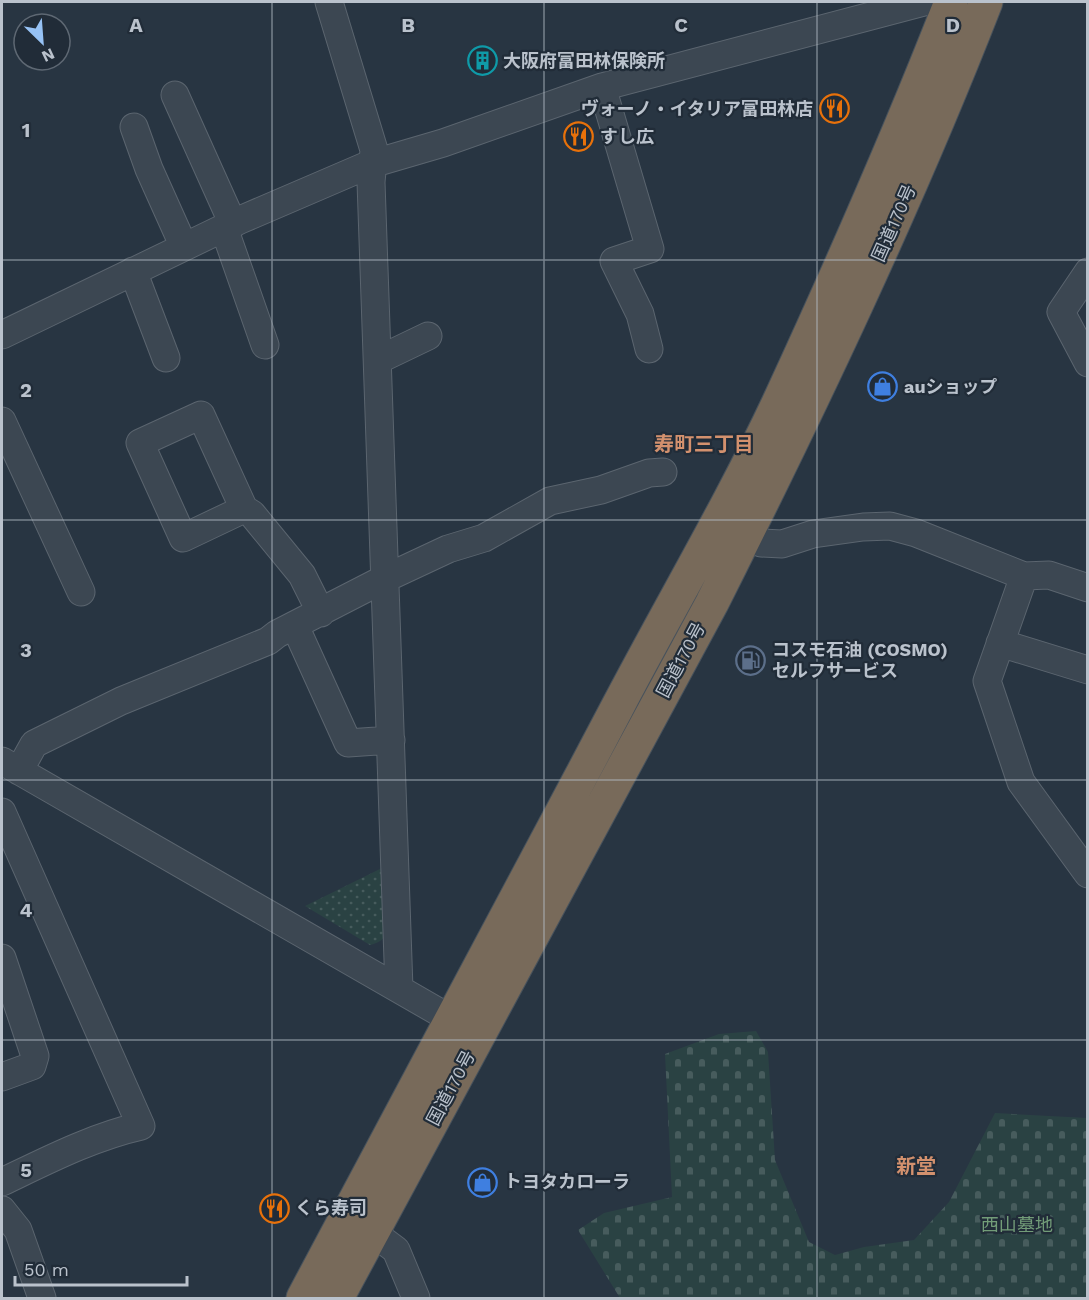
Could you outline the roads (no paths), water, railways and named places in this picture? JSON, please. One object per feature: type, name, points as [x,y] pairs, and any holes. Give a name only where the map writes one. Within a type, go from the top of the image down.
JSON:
[{"type":"highway","name":"国道170号","points":[[337,1299],[712,603],[733,527],[781,397],[838,271],[951,2]]},
{"type":"highway","name":"国道170号","points":[[303,1299],[450,1019],[733,527],[865,288],[954,84],[986,2]]},
{"type":"street","points":[[329,2],[374,150],[371,182],[399,989]]},
{"type":"street","points":[[2,335],[228,226],[373,163],[443,143],[602,87],[924,2]]},
{"type":"street","points":[[602,87],[651,249],[614,261],[640,314],[649,349]]},
{"type":"street","points":[[175,95],[228,226],[265,345]]},
{"type":"street","points":[[134,127],[149,169],[184,247]]},
{"type":"street","points":[[133,272],[166,358]]},
{"type":"street","points":[[1088,272],[1061,312],[1088,363]]},
{"type":"street","points":[[378,360],[428,336]]},
{"type":"street","points":[[244,509],[183,538],[140,444],[201,415],[244,509],[252,514],[302,576],[321,613]]},
{"type":"street","points":[[2,420],[81,592]]},
{"type":"street","points":[[479,1036],[10,766],[34,744],[121,701],[259,645],[386,578],[448,549],[484,538],[550,501],[602,490],[649,473],[663,472]]},
{"type":"street","points":[[733,527],[761,543],[782,544],[813,534],[890,526],[916,532],[1024,576],[1049,576],[1088,588]]},
{"type":"street","points":[[1024,576],[987,681],[1021,782],[1088,874]]},
{"type":"street","points":[[295,626],[348,743],[391,740]]},
{"type":"street","points":[[1000,643],[1088,670]]},
{"type":"street","points":[[2,812],[141,1126],[119,1131],[49,1159],[2,1182]]},
{"type":"street","points":[[2,958],[35,1056],[32,1066],[2,1077]]},
{"type":"street","points":[[2,1210],[18,1230],[42,1299]]},
{"type":"street","points":[[372,1232],[396,1250],[416,1299]]},
{"type":"place","name":"大阪府富田林保険所","points":[[482,61]]},
{"type":"place","name":"ヴォーノ・イタリア富田林店","points":[[834,109]]},
{"type":"place","name":"すし広","points":[[579,137]]},
{"type":"place","name":"auショップ","points":[[883,387]]},
{"type":"place","name":"コスモ石油 (COSMO) セルフサービス","points":[[751,660]]},
{"type":"place","name":"トヨタカローラ","points":[[483,1182]]},
{"type":"place","name":"くら寿司","points":[[274,1208]]},
{"type":"district","name":"寿町三丁目","points":[[704,444]]},
{"type":"district","name":"新堂","points":[[916,1166]]},
{"type":"park label","name":"西山墓地","points":[[1017,1225]]}]
